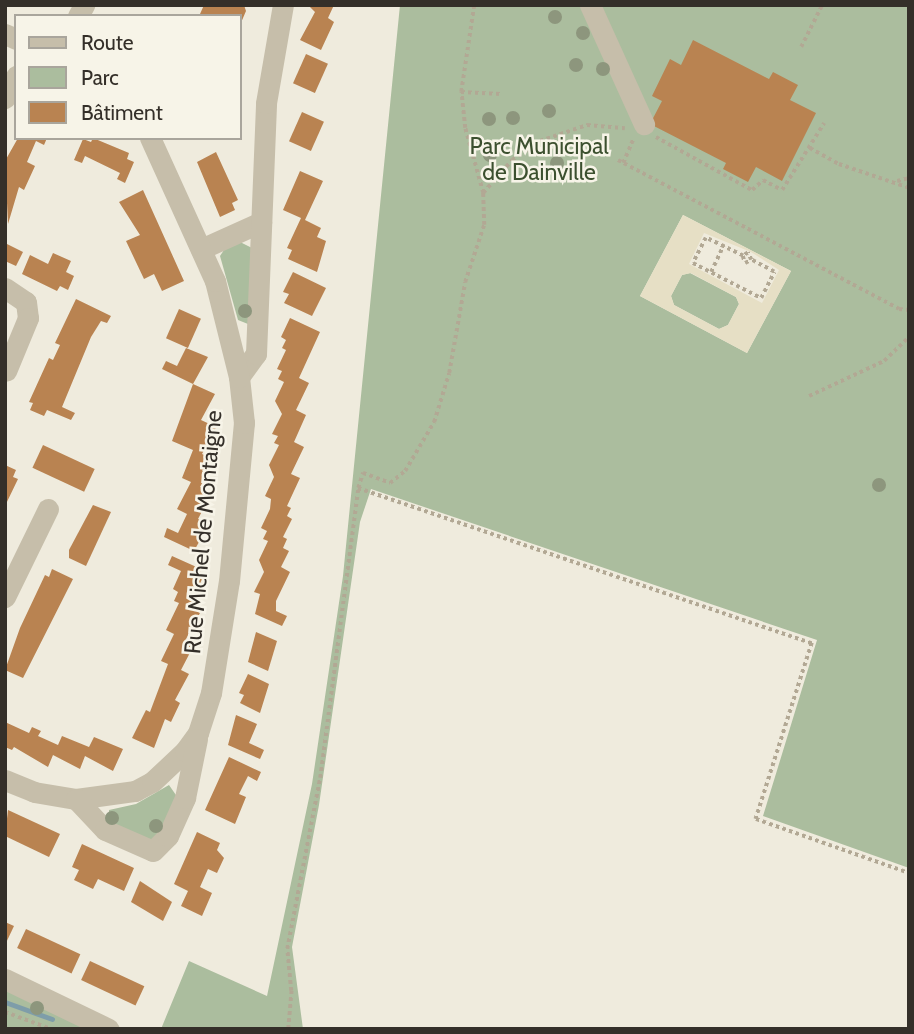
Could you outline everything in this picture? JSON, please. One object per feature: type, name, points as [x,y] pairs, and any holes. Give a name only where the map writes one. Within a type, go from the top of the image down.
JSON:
[{"type":"street","points":[[239,377],[256,354],[266,103],[283,5]]},
{"type":"street","points":[[590,5],[640,131]]},
{"type":"street","points":[[5,98],[14,80]]},
{"type":"street","name":"Rue Michel de Montaigne","points":[[76,799],[135,790],[169,768],[198,733],[221,651],[229,581],[244,423],[239,377],[222,301],[201,248],[151,140]]},
{"type":"street","points":[[201,248],[261,222]]},
{"type":"street","points":[[5,288],[26,302],[29,318],[6,371]]},
{"type":"street","points":[[5,597],[48,509]]},
{"type":"street","points":[[5,780],[34,792],[76,799],[105,831],[153,851],[168,836],[185,798],[198,733]]},
{"type":"street","points":[[5,979],[109,1029]]},
{"type":"path","points":[[288,1029],[291,990],[287,949],[320,778],[358,488],[363,473],[390,483],[405,471],[434,422],[449,373],[465,282],[480,243],[483,193],[465,128],[461,92],[474,5]]},
{"type":"path","points":[[801,47],[822,5]]},
{"type":"path","points":[[461,92],[501,94]]},
{"type":"path","points":[[483,193],[512,160],[552,136],[587,125],[640,131],[752,190],[763,180],[782,190],[824,123]]},
{"type":"path","points":[[623,163],[640,131]]},
{"type":"path","points":[[810,148],[869,176],[897,181],[909,188]]},
{"type":"path","points":[[618,159],[899,309],[909,310]]},
{"type":"path","points":[[897,181],[909,178]]},
{"type":"path","points":[[706,238],[723,246],[743,256],[745,262],[751,260],[774,272],[761,298],[693,262],[706,238]]},
{"type":"path","points":[[711,272],[723,246]]},
{"type":"path","points":[[809,396],[884,361],[909,337]]},
{"type":"path","points":[[358,488],[812,643],[757,819],[909,873]]},
{"type":"path","points":[[5,1012],[51,1029]]},
{"type":"green space","name":"Parc Municipal de Dainville","points":[[400,5],[909,5],[909,868],[763,816],[817,640],[371,489],[360,522],[319,805],[292,947],[303,1029],[161,1029],[189,961],[267,996],[312,784],[343,576]],"holes":[[[683,215],[791,271],[747,353],[640,296]]]},
{"type":"green space","points":[[240,242],[254,249],[248,324],[238,320],[220,256],[226,247]]},
{"type":"green space","points":[[690,273],[736,297],[739,304],[728,325],[719,329],[674,305],[671,296],[682,275]]},
{"type":"green space","points":[[169,785],[178,798],[153,842],[109,823],[109,810],[136,804]]},
{"type":"green space","points":[[5,989],[94,1029],[5,1029]]},
{"type":"shaded area","points":[[683,215],[791,271],[747,353],[640,296]],"holes":[[[704,233],[751,252],[779,270],[762,303],[689,264]],[[691,273],[736,297],[739,304],[728,325],[719,329],[674,305],[671,296],[682,275]]]},
{"type":"building","points":[[204,5],[244,5],[246,11],[242,20],[242,14],[200,14]]},
{"type":"building","points":[[308,5],[334,5],[328,18],[334,22],[321,50],[300,40],[315,12]]},
{"type":"building","points":[[693,40],[769,79],[773,72],[798,85],[790,100],[816,113],[782,181],[756,167],[748,182],[723,169],[726,163],[650,124],[662,101],[652,96],[670,59],[681,65]]},
{"type":"building","points":[[306,54],[328,64],[315,93],[293,83]]},
{"type":"building","points":[[302,112],[324,122],[311,151],[289,141]]},
{"type":"building","points":[[17,140],[46,140],[44,145],[36,141],[27,162],[35,166],[24,190],[19,187],[8,224],[5,161]]},
{"type":"building","points":[[83,140],[98,140],[129,153],[127,159],[134,162],[125,183],[117,179],[120,173],[85,156],[82,163],[74,160]]},
{"type":"building","points":[[216,152],[238,200],[232,203],[235,210],[220,217],[197,162]]},
{"type":"building","points":[[300,171],[323,181],[305,220],[321,228],[317,237],[326,241],[317,272],[288,259],[292,250],[287,248],[301,218],[283,210]]},
{"type":"building","points":[[143,190],[184,281],[162,291],[154,274],[144,279],[126,241],[140,235],[119,202]]},
{"type":"building","points":[[5,243],[23,252],[16,266],[5,261]]},
{"type":"building","points":[[53,253],[71,261],[66,272],[74,276],[68,290],[60,286],[57,291],[22,274],[30,255],[48,264]]},
{"type":"building","points":[[293,272],[326,288],[312,316],[284,303],[289,294],[283,292]]},
{"type":"building","points":[[76,299],[111,316],[107,323],[101,321],[91,337],[62,407],[75,413],[71,420],[47,410],[44,416],[30,410],[33,403],[29,402],[49,358],[53,360],[60,345],[55,343]]},
{"type":"building","points":[[179,309],[201,319],[188,348],[166,338]]},
{"type":"building","points":[[290,318],[320,332],[299,378],[309,383],[296,410],[306,415],[294,442],[304,447],[291,474],[300,478],[287,506],[291,508],[287,516],[292,519],[283,537],[287,539],[283,548],[289,551],[281,567],[290,572],[276,601],[276,611],[287,616],[282,626],[255,614],[260,594],[254,592],[264,572],[259,560],[268,541],[263,539],[267,531],[261,528],[270,509],[271,499],[265,496],[274,477],[269,465],[279,445],[274,443],[278,436],[272,434],[282,414],[275,401],[284,382],[278,379],[282,371],[277,369],[286,350],[282,348],[286,340],[281,337]]},
{"type":"building","points":[[186,348],[208,357],[193,384],[162,369],[166,361],[177,366]]},
{"type":"building","points":[[193,384],[215,394],[201,420],[216,427],[202,454],[215,460],[200,487],[212,492],[198,519],[209,524],[194,551],[164,537],[167,528],[178,533],[187,514],[177,509],[191,482],[182,478],[193,450],[172,441]]},
{"type":"building","points":[[43,445],[95,469],[84,492],[32,468]]},
{"type":"building","points":[[5,465],[16,470],[13,477],[18,479],[5,506]]},
{"type":"building","points":[[93,505],[111,512],[86,566],[69,558],[69,550]]},
{"type":"building","points":[[172,556],[201,569],[198,577],[202,579],[193,599],[199,602],[195,610],[200,613],[186,639],[195,643],[181,670],[189,674],[175,700],[180,703],[171,722],[165,719],[154,748],[132,738],[146,710],[150,712],[168,664],[161,661],[174,634],[166,630],[179,603],[174,601],[178,592],[173,589],[181,571],[168,565]]},
{"type":"building","points":[[52,569],[73,579],[23,678],[5,670],[20,628],[45,575],[49,577]]},
{"type":"building","points":[[256,632],[277,641],[268,671],[248,662]]},
{"type":"building","points":[[248,674],[269,684],[260,713],[240,703],[244,695],[239,693]]},
{"type":"building","points":[[236,715],[257,724],[249,743],[264,750],[260,759],[228,745]]},
{"type":"building","points":[[5,722],[29,733],[32,727],[41,731],[38,736],[58,745],[62,736],[89,747],[94,737],[123,749],[113,771],[85,756],[80,769],[53,755],[48,767],[14,747],[12,750],[5,747]]},
{"type":"building","points":[[229,757],[261,772],[257,781],[248,776],[239,794],[246,797],[235,824],[205,810]]},
{"type":"building","points":[[8,810],[60,834],[49,857],[5,836]]},
{"type":"building","points":[[197,832],[220,843],[217,850],[224,858],[217,873],[208,869],[200,887],[212,893],[202,916],[181,906],[188,891],[174,884]]},
{"type":"building","points":[[82,844],[134,868],[124,891],[98,879],[93,889],[74,880],[79,870],[72,867]]},
{"type":"building","points":[[140,881],[172,902],[163,921],[131,902]]},
{"type":"building","points":[[5,922],[14,926],[5,945]]},
{"type":"building","points":[[26,929],[80,954],[72,973],[17,948]]},
{"type":"building","points":[[90,961],[144,986],[136,1005],[81,980]]},
{"type":"waterway","points":[[5,1002],[52,1019]]}]
